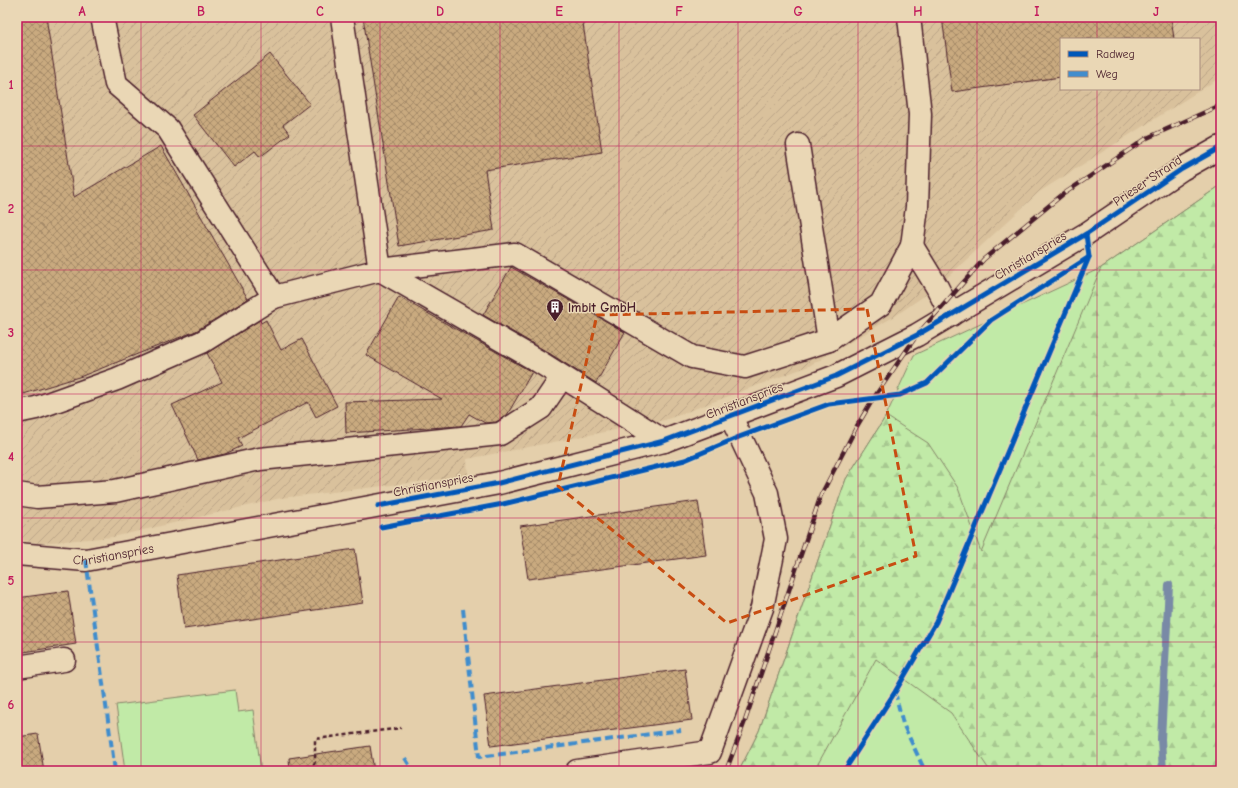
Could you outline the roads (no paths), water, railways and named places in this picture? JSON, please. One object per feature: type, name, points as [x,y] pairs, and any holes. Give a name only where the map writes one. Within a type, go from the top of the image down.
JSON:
[{"type":"street","points":[[102,17],[116,84],[168,129],[274,296]]},
{"type":"street","points":[[342,17],[380,270]]},
{"type":"street","points":[[17,412],[36,408],[117,379],[202,342],[274,296],[380,270],[515,254],[692,357],[745,367],[829,340],[881,304],[912,246],[917,207],[920,114],[909,17]]},
{"type":"street","points":[[798,145],[829,340]]},
{"type":"street","name":"Prieser Strand","points":[[1086,234],[1182,169],[1221,147]]},
{"type":"street","name":"Christianspries","points":[[17,554],[86,560],[499,483],[664,441],[731,417],[836,376],[917,335],[1086,234]]},
{"type":"street","points":[[912,246],[937,287],[951,315]]},
{"type":"street","points":[[380,270],[562,376],[664,441]]},
{"type":"street","points":[[17,494],[37,497],[115,491],[260,459],[500,434],[540,408],[562,376]]},
{"type":"street","points":[[577,771],[710,752],[762,608],[776,539],[767,493],[731,417]]},
{"type":"street","points":[[17,667],[64,660]]},
{"type":"waterway","points":[[1163,771],[1161,739],[1169,585]]},
{"type":"railway","points":[[726,771],[745,721],[821,495],[857,426],[873,399],[917,335],[984,259],[1062,195],[1147,138],[1221,105]]},
{"type":"place","name":"lmbit GmbH","points":[[555,322]]}]
